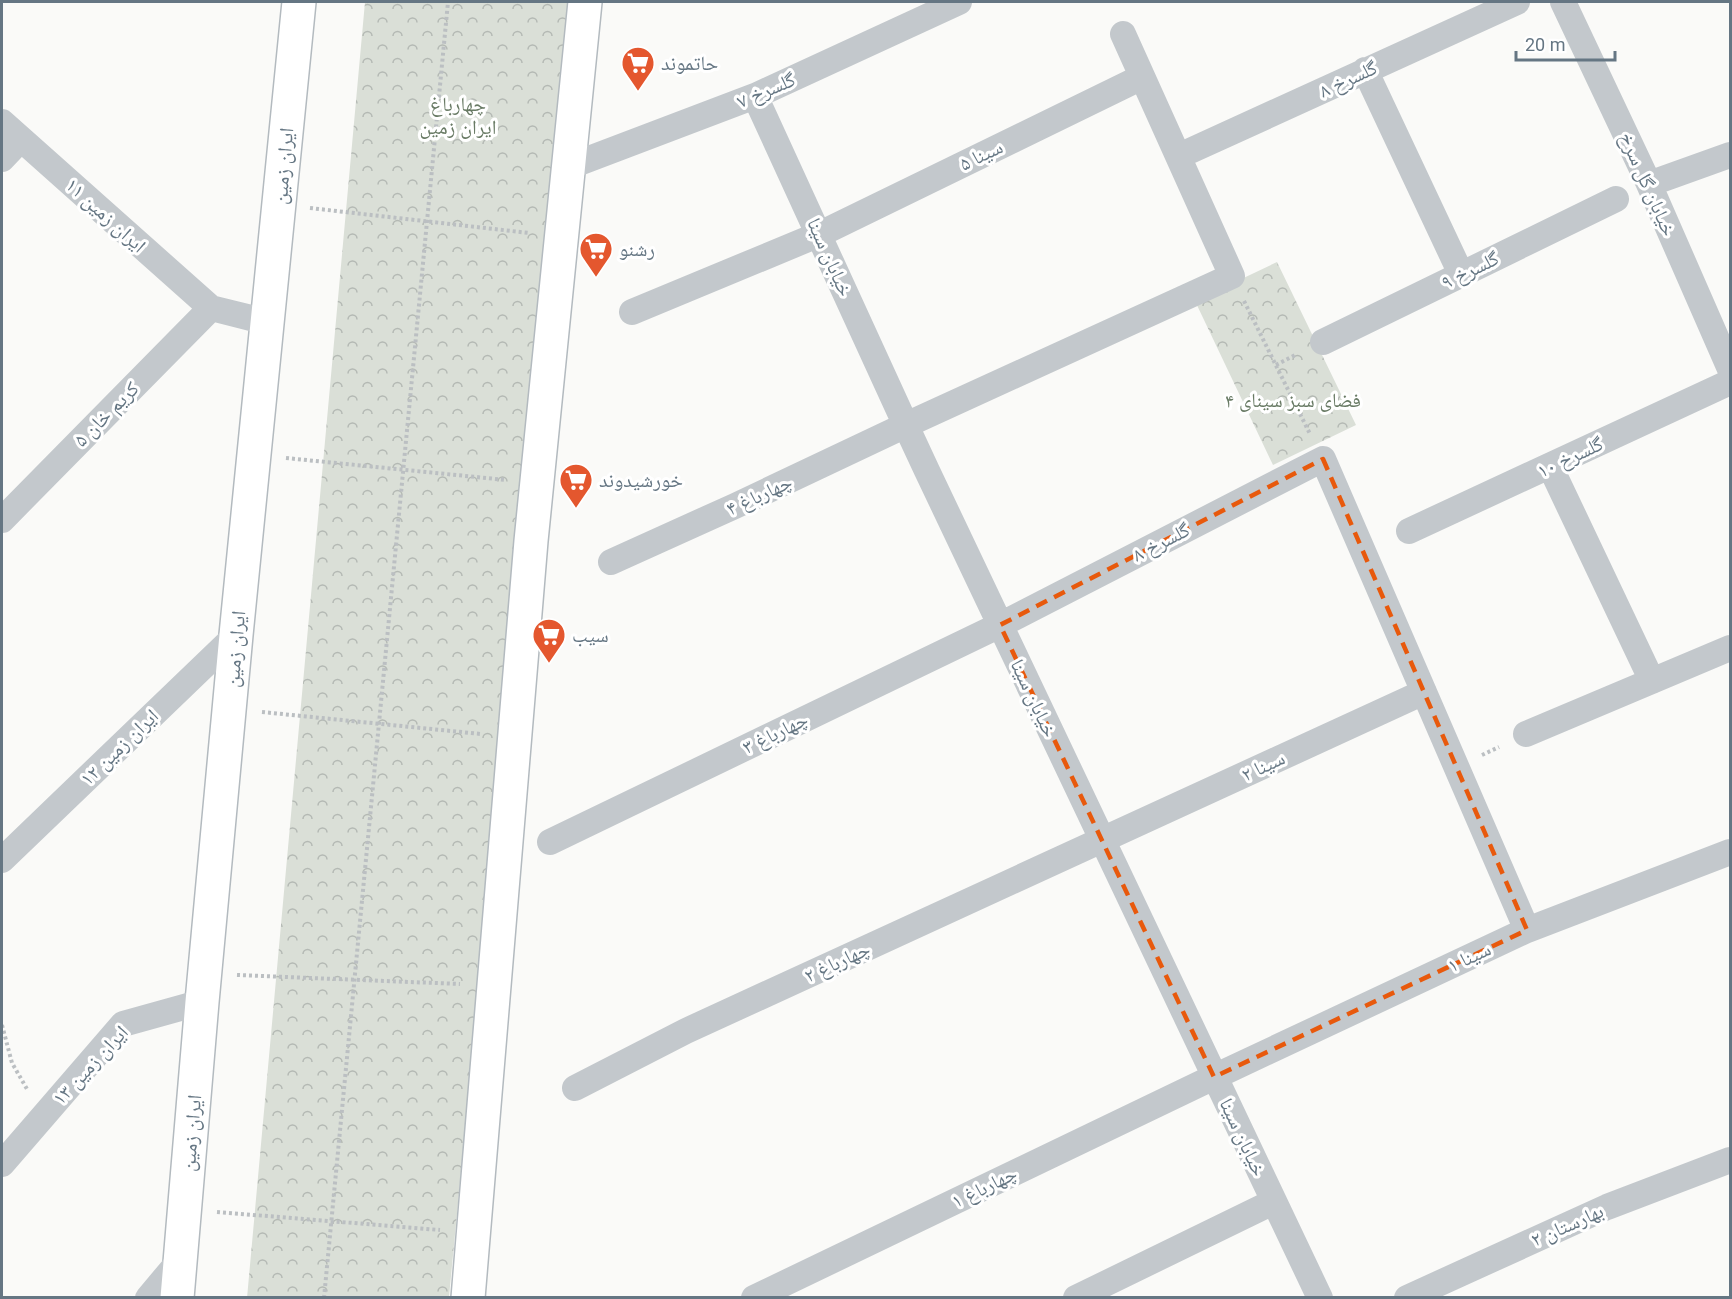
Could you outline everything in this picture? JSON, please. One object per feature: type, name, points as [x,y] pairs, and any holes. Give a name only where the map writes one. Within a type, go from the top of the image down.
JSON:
[{"type":"main road","name":"ایران زمین","points":[[177,1298],[229,709],[299,2]]},
{"type":"main road","points":[[468,1298],[536,483],[585,2]]},
{"type":"street","name":"گلسرخ ۷","points":[[568,167],[755,96],[959,2]]},
{"type":"street","name":"گلسرخ ۸","points":[[1179,156],[1517,2]]},
{"type":"street","name":"خیابان گل سرخ","points":[[1563,2],[1649,184],[1719,315],[1731,369]]},
{"type":"street","points":[[1123,34],[1232,276]]},
{"type":"street","points":[[1365,70],[1461,274]]},
{"type":"street","name":"سینا ۵","points":[[632,312],[820,234],[1142,77]]},
{"type":"street","name":"خیابان سینا","points":[[755,96],[906,425],[1101,840],[1320,1298]]},
{"type":"street","name":"ایران زمین ۱۱","points":[[2,122],[211,308]]},
{"type":"street","points":[[2,159],[21,139]]},
{"type":"street","points":[[1649,184],[1731,155]]},
{"type":"street","name":"گلسرخ ۹","points":[[1323,342],[1616,199]]},
{"type":"street","name":"چهارباغ ۴","points":[[611,562],[1232,276]]},
{"type":"street","points":[[211,308],[267,322]]},
{"type":"street","name":"کریم خان ۵","points":[[2,520],[211,308]]},
{"type":"street","name":"گلسرخ ۱۰","points":[[1409,531],[1731,382]]},
{"type":"street","name":"گلسرخ ۸","points":[[1000,625],[1323,459]]},
{"type":"street","points":[[1323,459],[1527,930]]},
{"type":"street","points":[[1550,466],[1652,681]]},
{"type":"street","name":"چهارباغ ۳","points":[[550,842],[1000,625]]},
{"type":"street","name":"ایران زمین ۱۲","points":[[2,860],[236,635]]},
{"type":"street","points":[[1526,734],[1731,648]]},
{"type":"street","name":"سینا ۲","points":[[1101,840],[1424,692]]},
{"type":"street","name":"چهارباغ ۲","points":[[574,1088],[687,1031],[1101,840]]},
{"type":"street","name":"سینا ۱","points":[[1214,1077],[1527,930],[1731,852]]},
{"type":"street","name":"ایران زمین ۱۳","points":[[2,1164],[123,1024],[203,988]]},
{"type":"street","name":"چهارباغ ۱","points":[[754,1298],[1214,1077]]},
{"type":"street","name":"بهارستان ۲","points":[[1407,1298],[1607,1207],[1731,1160]]},
{"type":"street","points":[[1076,1298],[1273,1202]]},
{"type":"street","points":[[148,1298],[180,1260]]},
{"type":"path","points":[[324,1298],[448,2]]},
{"type":"path","points":[[279,205],[561,236]]},
{"type":"path","points":[[1232,276],[1323,459]]},
{"type":"path","points":[[254,454],[536,483]]},
{"type":"path","points":[[229,709],[514,737]]},
{"type":"path","points":[[1456,766],[1526,734]]},
{"type":"path","points":[[203,988],[354,980],[494,986]]},
{"type":"path","points":[[2,1024],[12,1064],[46,1113]]},
{"type":"path","points":[[184,1210],[474,1232]]},
{"type":"highlighted area","points":[[1323,459],[1527,930],[1214,1077],[1000,625]]},
{"type":"green space","name":"چهارباغ ایران زمین","points":[[365,2],[573,2],[449,1297],[247,1298]]},
{"type":"green space","name":"فضای سبز سینای ۴","points":[[1277,262],[1356,425],[1273,465],[1195,301]]},
{"type":"place","name":"حاتموند","points":[[638,92]]},
{"type":"place","name":"رشنو","points":[[596,278]]},
{"type":"place","name":"خورشیدوند","points":[[576,509]]},
{"type":"place","name":"سیب","points":[[549,664]]}]
